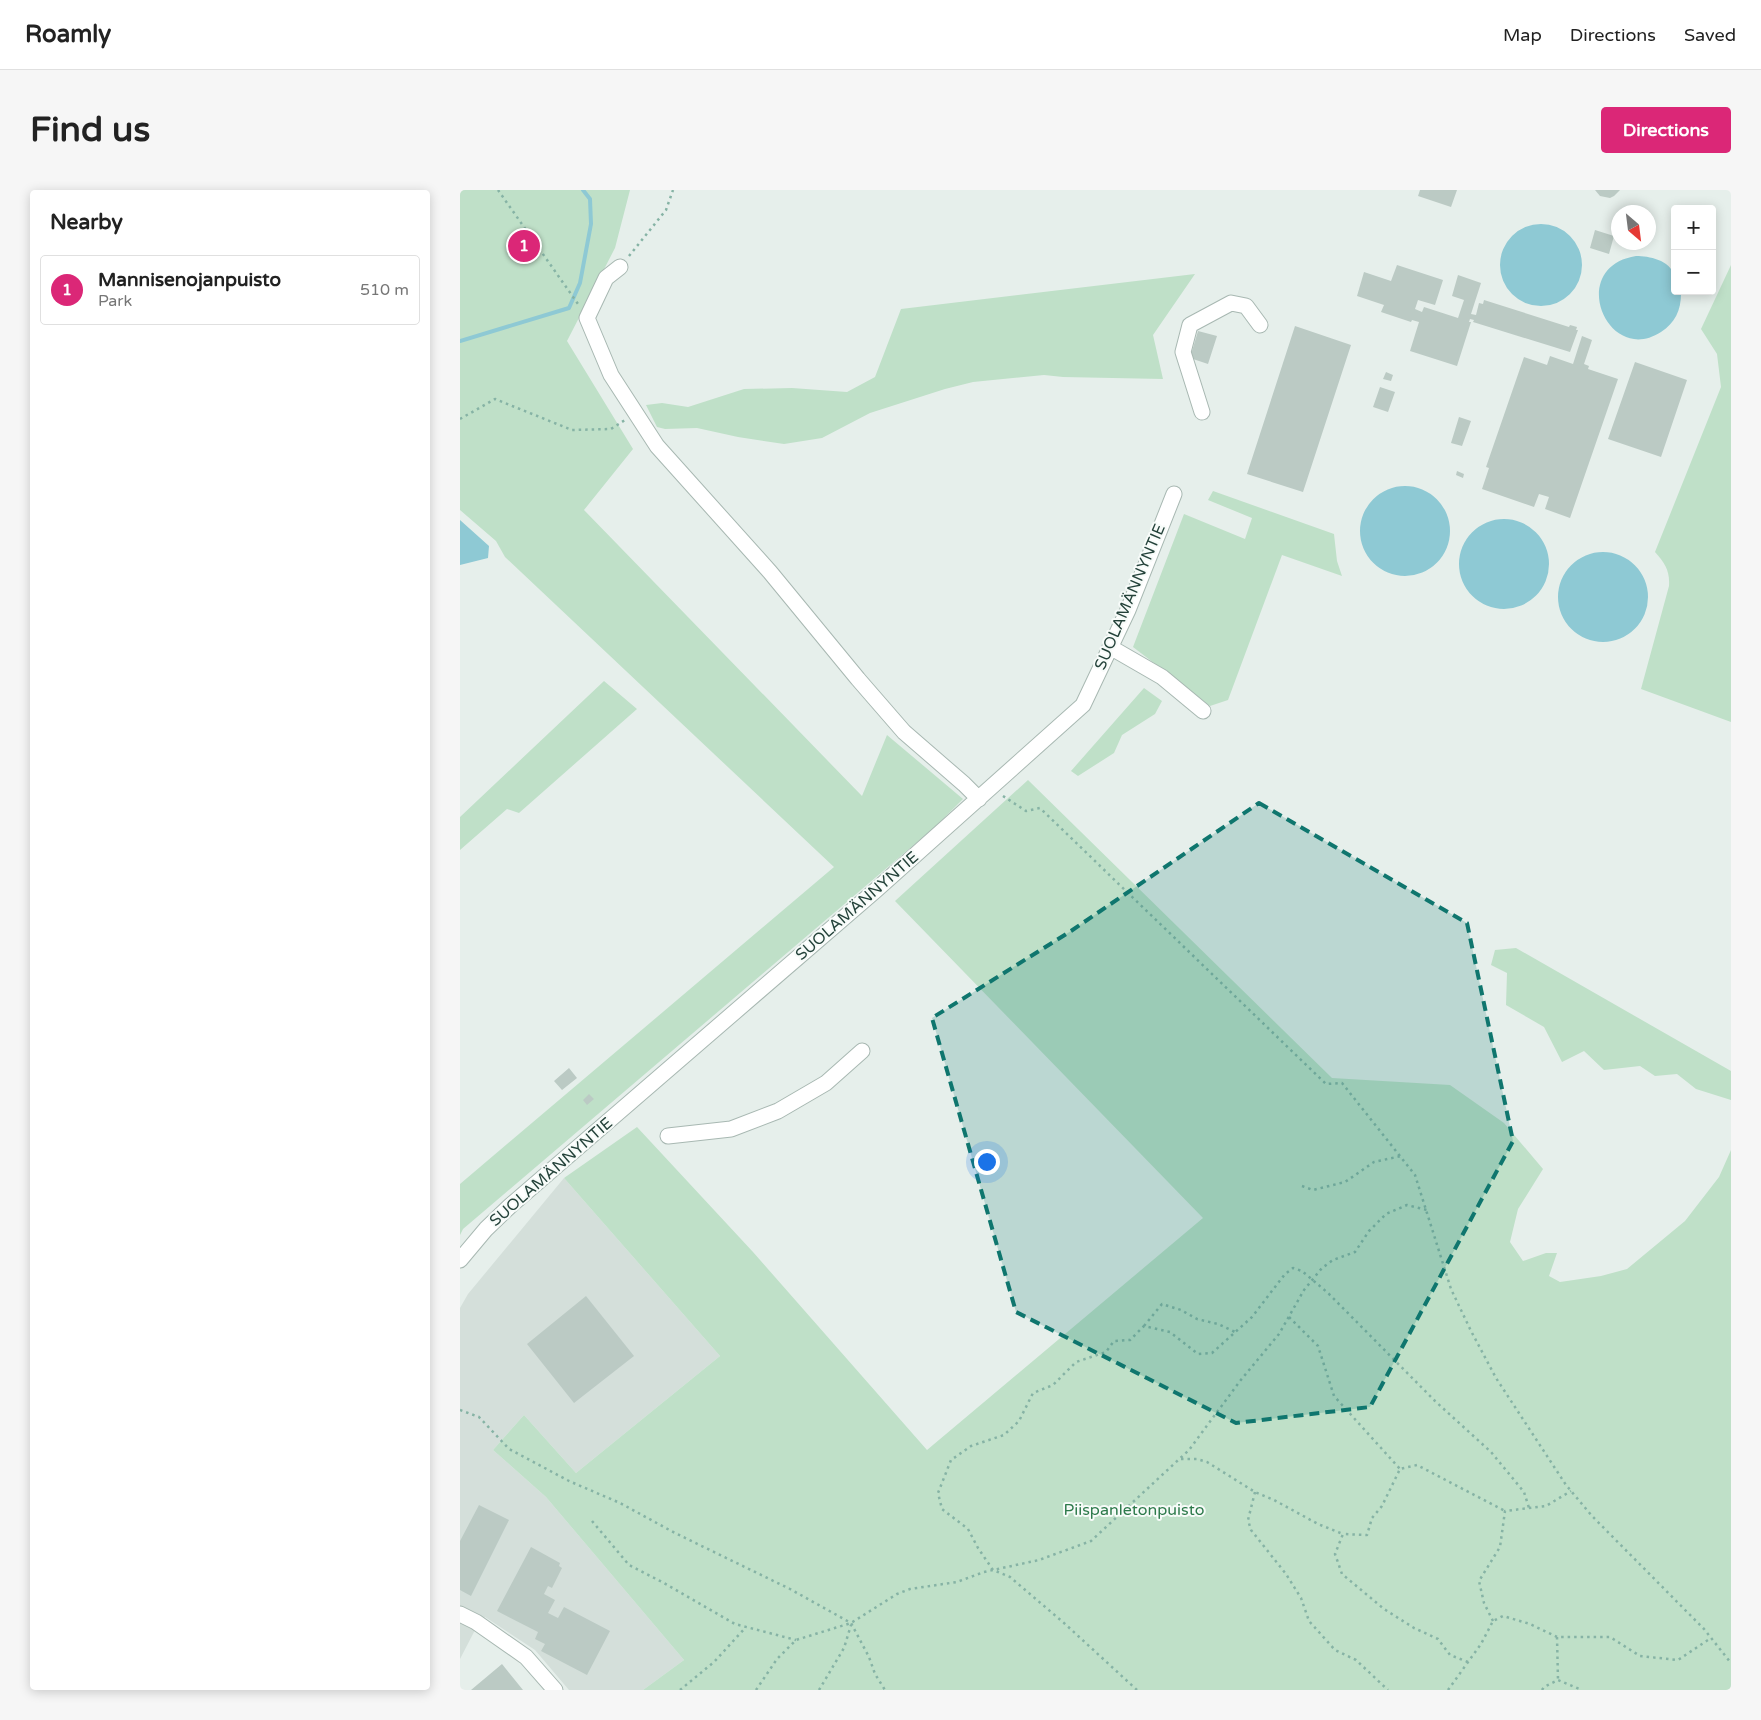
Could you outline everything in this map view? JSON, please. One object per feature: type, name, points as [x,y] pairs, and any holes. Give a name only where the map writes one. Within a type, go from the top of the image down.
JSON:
[{"type":"street","points":[[620,267],[606,278],[587,318],[611,375],[657,446],[770,572],[904,732],[964,784],[978,799]]},
{"type":"street","points":[[1202,412],[1183,352],[1190,325],[1231,303],[1246,306],[1260,326]]},
{"type":"street","name":"SUOLAMÄNNYNTIE","points":[[460,1260],[486,1229],[510,1206],[991,788],[1083,705],[1128,610],[1174,494]]},
{"type":"street","points":[[1110,647],[1162,677],[1203,711]]},
{"type":"street","points":[[668,1136],[731,1129],[778,1111],[826,1083],[862,1051]]},
{"type":"street","points":[[460,1614],[476,1622],[526,1657],[555,1690]]},
{"type":"path","points":[[498,190],[577,302]]},
{"type":"path","points":[[620,267],[666,210],[673,190]]},
{"type":"path","points":[[460,419],[495,399],[572,430],[611,429],[636,413]]},
{"type":"path","points":[[991,788],[1026,811],[1040,808],[1326,1084],[1342,1083],[1416,1174],[1440,1258],[1451,1288],[1471,1331],[1506,1394],[1571,1492],[1592,1516],[1704,1629],[1731,1663]]},
{"type":"path","points":[[1302,1186],[1313,1190],[1345,1182],[1374,1162],[1401,1156]]},
{"type":"path","points":[[756,1690],[777,1659],[796,1640],[851,1623],[897,1594],[910,1589],[958,1582],[993,1570],[1039,1560],[1091,1541],[1189,1450],[1240,1380],[1280,1334],[1312,1279],[1333,1260],[1355,1252],[1369,1231],[1386,1214],[1407,1204],[1427,1210]]},
{"type":"path","points":[[1144,1326],[1170,1332],[1198,1354],[1212,1353],[1252,1317],[1285,1274],[1293,1268],[1302,1271],[1328,1293],[1428,1394],[1491,1452],[1524,1492],[1529,1508]]},
{"type":"path","points":[[1137,1690],[1064,1623],[1010,1577],[993,1570],[968,1529],[942,1508],[938,1493],[951,1460],[971,1446],[1004,1436],[1020,1421],[1033,1393],[1053,1385],[1076,1362],[1106,1352],[1114,1341],[1130,1340],[1162,1304],[1181,1310],[1197,1319],[1218,1324],[1236,1332]]},
{"type":"path","points":[[1289,1317],[1318,1346],[1334,1396],[1400,1469]]},
{"type":"path","points":[[460,1410],[479,1418],[509,1449],[569,1481],[620,1504],[790,1589],[851,1623],[870,1657],[875,1674],[885,1690]]},
{"type":"path","points":[[1180,1459],[1197,1459],[1207,1462],[1254,1492],[1274,1500],[1318,1524],[1344,1534],[1366,1535],[1372,1518],[1382,1506],[1400,1469]]},
{"type":"path","points":[[1400,1469],[1417,1465],[1505,1511],[1546,1506],[1571,1492]]},
{"type":"path","points":[[1254,1492],[1248,1520],[1251,1530],[1286,1574],[1301,1598],[1309,1621],[1336,1650],[1356,1660],[1388,1690]]},
{"type":"path","points":[[1494,1622],[1484,1603],[1479,1581],[1500,1547],[1505,1511]]},
{"type":"path","points":[[592,1521],[629,1565],[735,1624],[796,1640]]},
{"type":"path","points":[[1344,1534],[1335,1554],[1342,1574],[1384,1609],[1414,1628],[1438,1639],[1450,1655],[1468,1662]]},
{"type":"path","points":[[1448,1690],[1494,1622],[1503,1616],[1530,1624],[1557,1637],[1610,1637],[1640,1656],[1678,1660],[1711,1638]]},
{"type":"path","points":[[819,1690],[844,1648],[851,1623]]},
{"type":"path","points":[[680,1690],[714,1662],[746,1627]]},
{"type":"path","points":[[1557,1637],[1558,1680]]},
{"type":"path","points":[[1542,1690],[1558,1680],[1582,1690]]},
{"type":"highlighted area","points":[[1259,803],[1467,923],[1513,1141],[1370,1407],[1236,1423],[1016,1312],[932,1018],[1071,931]]},
{"type":"shaded area","points":[[564,1178],[720,1356],[576,1473],[524,1415],[493,1450],[546,1497],[684,1660],[643,1690],[569,1690],[535,1650],[485,1617],[474,1632],[460,1659],[460,1308],[468,1294]]},
{"type":"green space","points":[[460,190],[630,190],[615,248],[567,341],[633,449],[584,510],[862,796],[887,735],[963,799],[936,826],[463,1229],[460,1235],[460,1184],[834,867],[505,557],[496,541],[460,510]]},
{"type":"green space","points":[[1731,265],[1731,722],[1641,689],[1669,586],[1669,576],[1666,568],[1655,552],[1721,387],[1717,354],[1701,329]]},
{"type":"green space","points":[[1195,274],[1153,335],[1163,379],[1044,375],[973,382],[870,413],[822,438],[784,444],[697,428],[665,429],[657,427],[646,405],[662,403],[688,407],[744,389],[792,388],[847,392],[875,377],[901,309]]},
{"type":"green space","points":[[1213,491],[1334,534],[1337,561],[1342,576],[1282,555],[1228,700],[1210,706],[1133,647],[1184,514],[1245,539],[1252,518],[1208,500]]},
{"type":"green space","points":[[604,681],[637,709],[519,813],[507,809],[460,850],[460,817]]},
{"type":"green space","points":[[1144,688],[1162,701],[1155,714],[1122,735],[1114,753],[1078,776],[1071,771]]},
{"type":"green space","name":"Piispanletonpuisto","points":[[1028,780],[1332,1078],[1450,1085],[1504,1123],[1543,1169],[1518,1209],[1510,1242],[1523,1261],[1546,1253],[1557,1253],[1549,1276],[1560,1282],[1601,1276],[1627,1269],[1685,1221],[1719,1177],[1731,1150],[1731,1690],[643,1690],[684,1660],[546,1497],[493,1450],[524,1415],[576,1473],[720,1356],[564,1178],[637,1127],[753,1252],[927,1450],[1203,1218],[895,901]]},
{"type":"green space","points":[[1516,948],[1731,1071],[1731,1100],[1696,1089],[1677,1074],[1655,1076],[1640,1066],[1604,1070],[1584,1051],[1562,1062],[1544,1027],[1506,1005],[1507,973],[1491,965],[1495,950]]},
{"type":"water","points":[[1533,224],[1549,224],[1564,231],[1575,242],[1582,257],[1579,281],[1570,294],[1549,306],[1533,306],[1518,299],[1507,288],[1500,273],[1500,257],[1507,242],[1518,231]]},
{"type":"water","points":[[1636,256],[1653,258],[1664,262],[1671,269],[1671,295],[1681,295],[1681,300],[1678,311],[1670,325],[1661,332],[1642,339],[1624,336],[1611,326],[1602,311],[1599,294],[1603,277],[1615,264]]},
{"type":"water","points":[[1405,486],[1422,490],[1437,499],[1446,514],[1450,531],[1446,548],[1437,563],[1422,572],[1405,576],[1388,572],[1373,563],[1364,548],[1360,531],[1364,514],[1373,499],[1388,490]]},
{"type":"water","points":[[1504,519],[1521,523],[1536,532],[1545,547],[1549,564],[1545,581],[1536,596],[1521,605],[1504,609],[1487,605],[1472,596],[1463,581],[1459,564],[1463,547],[1472,532],[1487,523]]},
{"type":"water","points":[[460,520],[489,546],[488,558],[460,565]]},
{"type":"water","points":[[1603,552],[1620,556],[1635,565],[1644,580],[1648,597],[1644,614],[1635,629],[1620,638],[1603,642],[1586,638],[1571,629],[1562,614],[1558,597],[1562,580],[1571,565],[1586,556]]},
{"type":"building","points":[[1420,190],[1457,190],[1451,207],[1418,196]]},
{"type":"building","points":[[1595,190],[1620,190],[1610,198],[1600,196]]},
{"type":"building","points":[[1595,230],[1611,235],[1609,254],[1590,248]]},
{"type":"building","points":[[1397,265],[1443,280],[1435,305],[1418,300],[1415,309],[1422,312],[1424,307],[1458,318],[1464,300],[1452,296],[1458,275],[1481,283],[1471,314],[1476,315],[1479,303],[1483,304],[1484,300],[1569,327],[1570,325],[1577,327],[1576,330],[1578,330],[1570,352],[1473,322],[1474,320],[1470,319],[1469,322],[1471,322],[1457,366],[1410,351],[1419,322],[1412,320],[1411,322],[1381,312],[1384,305],[1357,296],[1364,272],[1391,281]]},
{"type":"building","points":[[1295,326],[1351,345],[1303,492],[1247,474]]},
{"type":"building","points":[[1198,331],[1217,336],[1208,364],[1190,358]]},
{"type":"building","points":[[1582,336],[1592,340],[1584,364],[1589,366],[1588,369],[1618,379],[1570,518],[1545,509],[1549,497],[1539,494],[1534,507],[1482,489],[1489,468],[1486,467],[1524,357],[1547,365],[1550,356],[1573,364]]},
{"type":"building","points":[[1635,362],[1687,380],[1661,457],[1608,439]]},
{"type":"building","points":[[1386,372],[1393,375],[1391,381],[1383,379]]},
{"type":"building","points":[[1380,387],[1395,392],[1388,412],[1373,407]]},
{"type":"building","points":[[1459,417],[1471,421],[1462,446],[1451,443]]},
{"type":"building","points":[[1457,471],[1464,474],[1463,478],[1456,475]]},
{"type":"building","points":[[569,1068],[577,1078],[562,1090],[554,1081]]},
{"type":"building","points":[[589,1094],[594,1099],[587,1105],[583,1100]]},
{"type":"building","points":[[586,1296],[634,1356],[574,1403],[527,1344]]},
{"type":"building","points":[[479,1505],[509,1520],[471,1596],[460,1590],[460,1541]]},
{"type":"building","points":[[531,1547],[560,1563],[559,1566],[562,1568],[552,1588],[548,1586],[544,1594],[555,1600],[548,1613],[558,1618],[564,1607],[610,1631],[587,1675],[541,1651],[545,1644],[535,1639],[538,1632],[497,1611]]},
{"type":"building","points":[[502,1664],[523,1690],[471,1690]]},
{"type":"waterway","points":[[460,341],[569,308],[580,283],[591,224],[590,199],[583,190]]},
{"type":"place","name":"Mannisenojanpuisto","points":[[524,246]]}]
